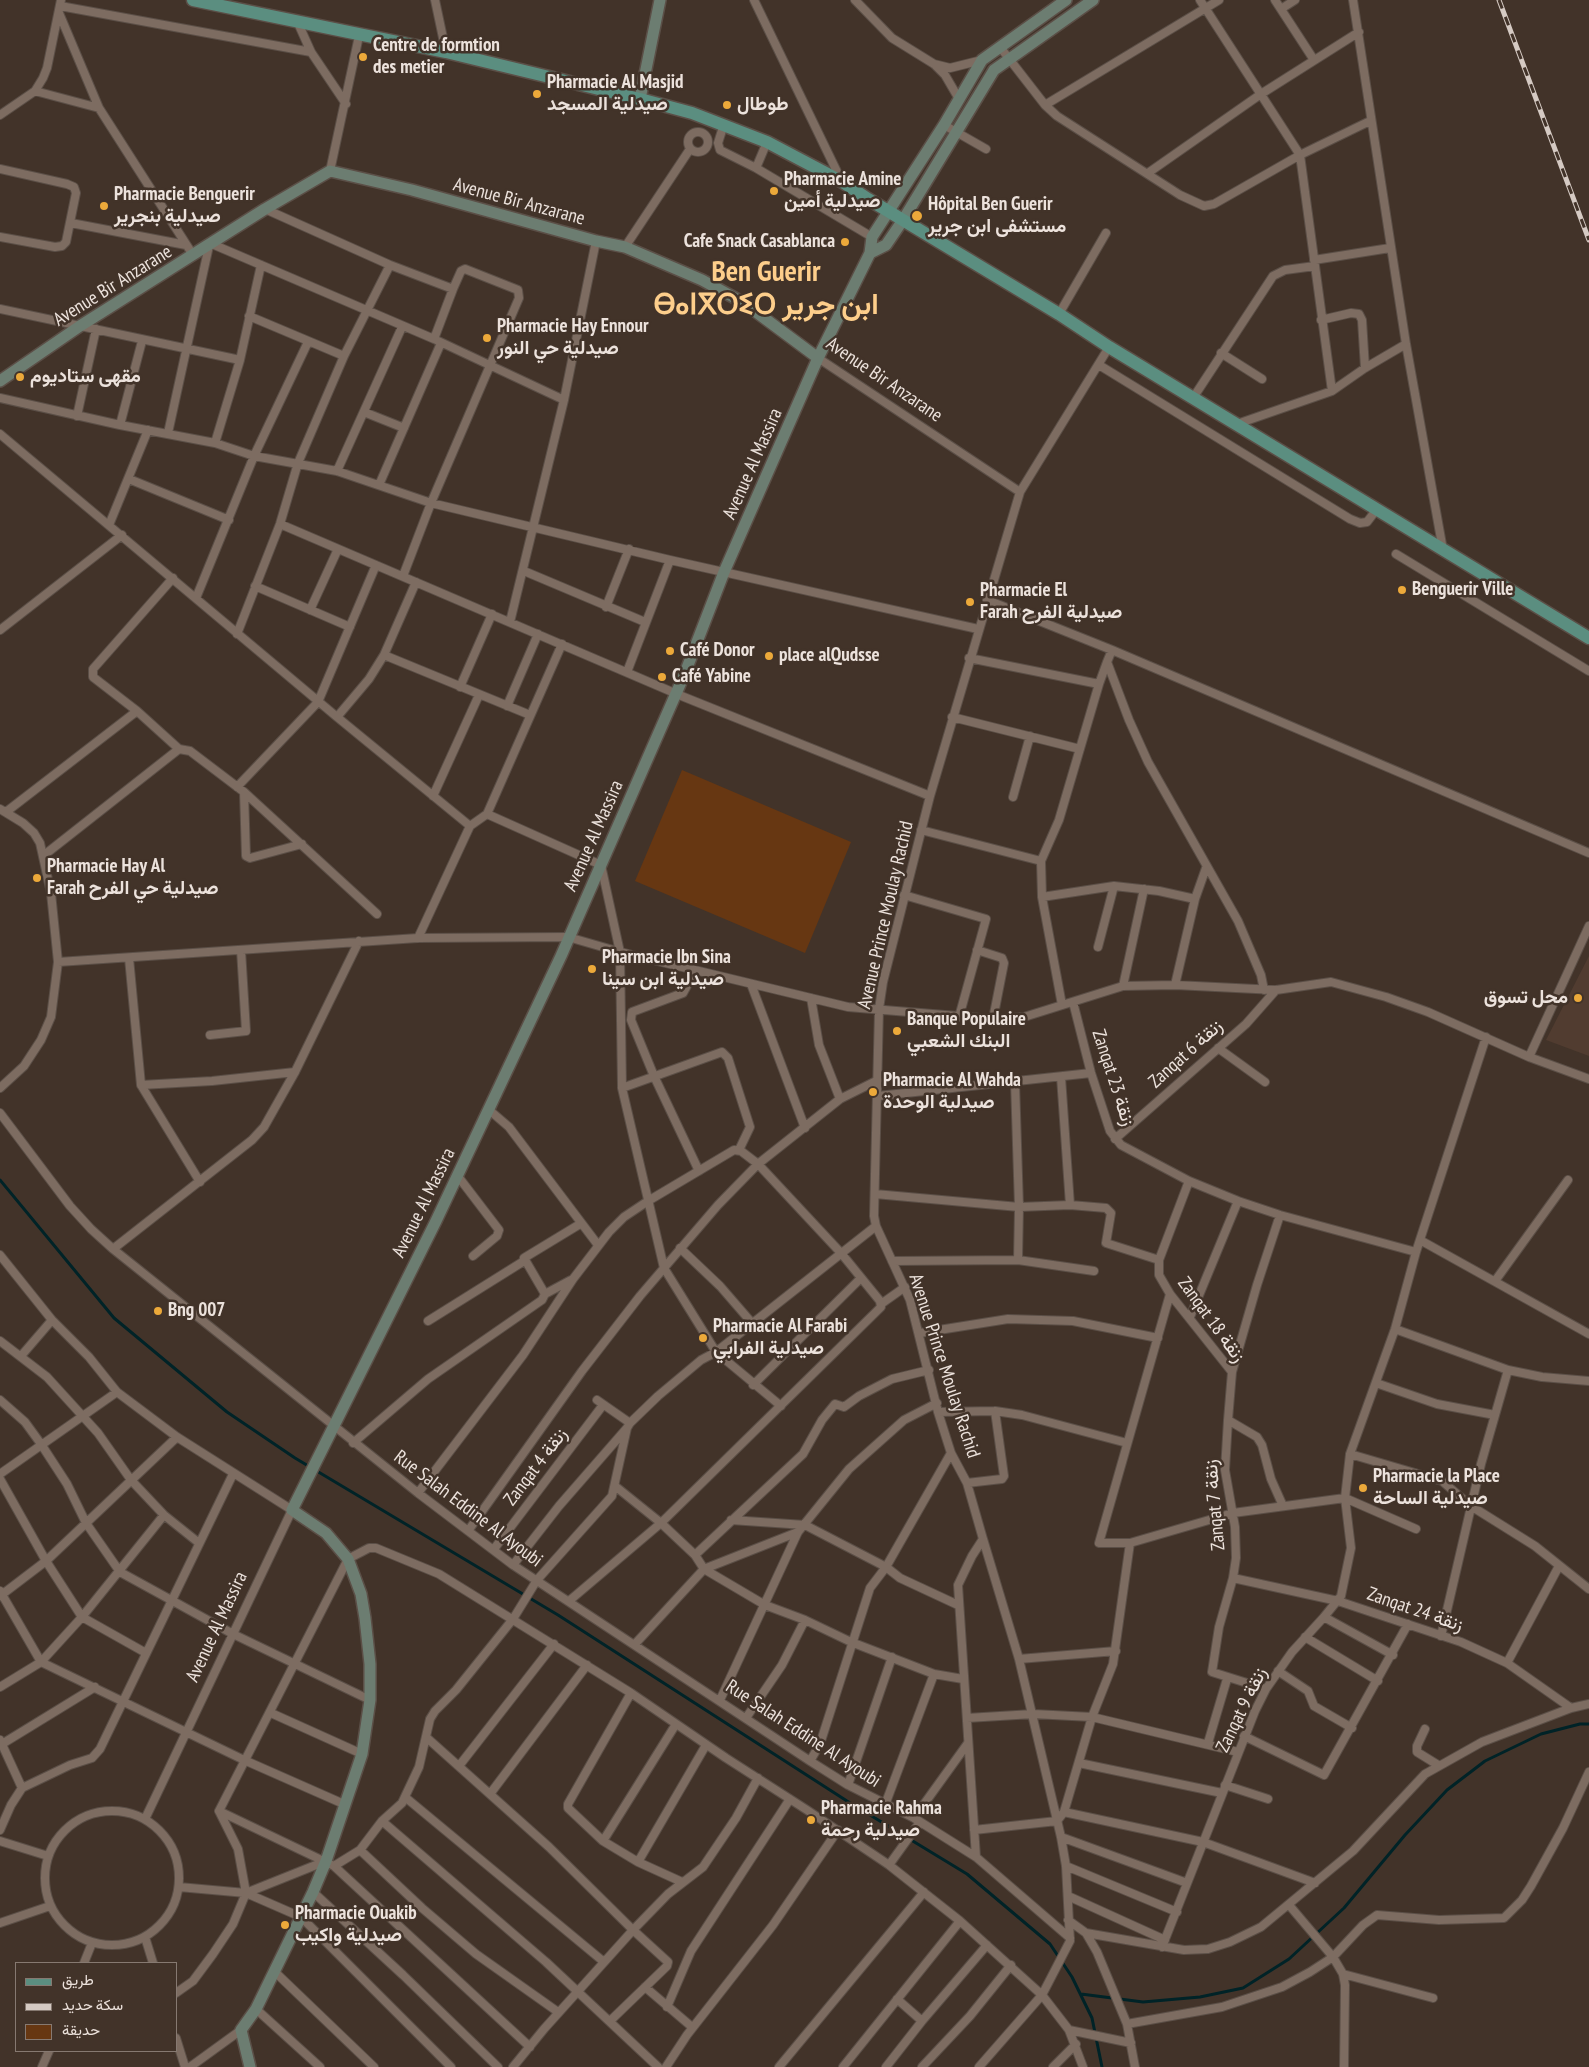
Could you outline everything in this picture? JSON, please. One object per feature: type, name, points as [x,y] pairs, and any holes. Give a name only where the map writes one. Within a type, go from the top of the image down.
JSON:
[{"type":"main road","points":[[193,0],[298,24],[446,52],[640,99],[724,124],[767,142],[842,180],[889,212],[1059,314],[1108,347],[1589,638]]},
{"type":"street","points":[[435,0],[446,52]]},
{"type":"street","points":[[640,99],[660,0]]},
{"type":"street","points":[[754,0],[842,180]]},
{"type":"street","points":[[855,0],[892,38],[934,64],[945,75],[959,99]]},
{"type":"street","points":[[934,64],[950,68],[982,60],[1066,0]]},
{"type":"street","name":"Avenue Al Massira","points":[[870,253],[886,245],[903,220],[994,70],[1093,0]]},
{"type":"street","points":[[1200,0],[1300,154],[1332,390]]},
{"type":"street","points":[[1045,106],[1220,0]]},
{"type":"street","points":[[1275,0],[1314,60]]},
{"type":"street","points":[[1281,10],[1295,0]]},
{"type":"street","points":[[1353,0],[1390,248],[1443,550]]},
{"type":"street","points":[[60,6],[311,52]]},
{"type":"street","points":[[0,116],[35,91],[48,68],[60,6]]},
{"type":"street","points":[[60,6],[99,108],[193,255]]},
{"type":"street","points":[[298,24],[311,52],[346,104]]},
{"type":"street","points":[[1148,173],[1261,94],[1359,32]]},
{"type":"street","points":[[330,171],[346,104],[358,36]]},
{"type":"street","points":[[1000,47],[1045,106],[1087,138],[1198,204],[1209,206],[1300,154],[1370,121]]},
{"type":"street","name":"Avenue Al Massira","points":[[145,1819],[305,1482],[457,1175],[568,937],[676,693],[724,572],[818,358],[870,253],[872,237],[944,125],[982,60]]},
{"type":"street","points":[[35,91],[99,108]]},
{"type":"street","points":[[703,134],[711,120]]},
{"type":"street","points":[[724,124],[718,142],[720,150],[756,168],[872,237]]},
{"type":"street","points":[[944,125],[986,149]]},
{"type":"street","points":[[694,133],[703,134],[708,141],[707,148],[702,152],[690,149],[689,137],[694,133]]},
{"type":"street","points":[[756,168],[767,142]]},
{"type":"street","points":[[625,247],[690,149]]},
{"type":"street","points":[[0,169],[74,188],[76,193],[66,242],[62,246],[55,247],[0,237]]},
{"type":"street","name":"Avenue Bir Anzarane","points":[[0,381],[80,326],[330,171],[412,190],[596,241],[625,247],[702,280],[744,303],[818,358],[1020,492]]},
{"type":"street","points":[[266,209],[390,265],[453,289]]},
{"type":"street","points":[[71,222],[186,246]]},
{"type":"street","points":[[1059,314],[1106,233]]},
{"type":"street","points":[[510,622],[535,527],[564,400],[596,241]]},
{"type":"street","points":[[168,434],[185,348],[210,245],[437,341],[564,400]]},
{"type":"street","points":[[1193,398],[1273,276],[1285,270],[1314,263],[1390,248]]},
{"type":"street","points":[[215,442],[240,360],[261,265]]},
{"type":"street","points":[[236,634],[280,524],[298,463],[344,356],[390,265]]},
{"type":"street","points":[[379,485],[404,428],[461,271],[465,269],[518,290],[519,298],[431,503],[403,576]]},
{"type":"street","points":[[0,309],[96,329],[142,341],[240,360]]},
{"type":"street","points":[[1321,320],[1351,312],[1358,314],[1362,320],[1365,368]]},
{"type":"street","points":[[249,316],[344,356]]},
{"type":"street","points":[[337,471],[402,327]]},
{"type":"street","points":[[78,416],[96,329]]},
{"type":"street","points":[[120,425],[142,341]]},
{"type":"street","points":[[196,598],[254,456],[308,342]]},
{"type":"street","points":[[1237,424],[1332,390],[1406,344]]},
{"type":"street","name":"Avenue Prince Moulay Rachid","points":[[1070,1939],[1066,1866],[1062,1837],[1019,1659],[967,1483],[951,1452],[938,1412],[920,1333],[905,1287],[876,1226],[879,1009],[904,895],[930,796],[969,658],[1020,492],[1099,365],[1108,347]]},
{"type":"street","points":[[1222,353],[1262,379]]},
{"type":"street","points":[[1099,365],[1350,519],[1360,523],[1368,522],[1377,510]]},
{"type":"street","points":[[0,398],[120,425],[215,442],[254,456],[337,471],[431,503],[670,560],[978,629]]},
{"type":"street","points":[[364,412],[404,428]]},
{"type":"street","points":[[109,526],[148,430]]},
{"type":"street","points":[[0,434],[122,535],[236,634],[470,826]]},
{"type":"street","points":[[129,479],[229,520]]},
{"type":"street","points":[[280,524],[676,693],[930,796]]},
{"type":"street","points":[[0,630],[122,535]]},
{"type":"street","points":[[310,610],[338,549]]},
{"type":"street","points":[[606,607],[629,550]]},
{"type":"street","points":[[1396,554],[1589,671]]},
{"type":"street","points":[[627,672],[670,560]]},
{"type":"street","points":[[237,787],[318,702],[376,565]]},
{"type":"street","points":[[524,571],[645,622]]},
{"type":"street","points":[[172,578],[92,672],[94,680],[137,711],[180,750],[190,751],[244,792],[377,914]]},
{"type":"street","points":[[337,718],[369,680],[384,655],[416,582]]},
{"type":"street","points":[[255,586],[350,627]]},
{"type":"street","points":[[987,600],[1112,650],[1589,853]]},
{"type":"street","points":[[460,687],[492,614]]},
{"type":"street","points":[[507,706],[538,634]]},
{"type":"street","points":[[418,938],[470,826],[487,814],[562,644]]},
{"type":"street","points":[[1062,1005],[1042,897],[1042,861],[1059,820],[1098,684],[1112,650]]},
{"type":"street","points":[[384,655],[530,715]]},
{"type":"street","points":[[969,658],[1098,684]]},
{"type":"street","points":[[1107,662],[1129,720],[1148,762],[1182,820],[1206,868],[1238,921],[1261,975],[1264,990]]},
{"type":"street","points":[[433,796],[480,695]]},
{"type":"street","points":[[0,1088],[24,1066],[48,1024],[56,995],[58,962],[51,893],[40,843],[34,834],[3,811],[137,711]]},
{"type":"street","points":[[952,717],[1080,749]]},
{"type":"street","points":[[1014,797],[1030,736]]},
{"type":"street","points":[[43,856],[180,750]]},
{"type":"street","points":[[244,792],[246,856],[250,858],[302,844]]},
{"type":"street","points":[[487,814],[601,865],[620,952],[622,1088],[664,1268],[716,1352],[753,1385],[781,1406]]},
{"type":"street","points":[[921,830],[1042,861]]},
{"type":"street","points":[[1175,985],[1194,899],[1206,868]]},
{"type":"street","points":[[1042,897],[1114,886],[1144,889],[1194,899]]},
{"type":"street","points":[[1098,947],[1114,886]]},
{"type":"street","points":[[1123,986],[1144,889]]},
{"type":"street","points":[[904,895],[985,918],[959,1016]]},
{"type":"street","points":[[1529,1057],[1589,926]]},
{"type":"street","points":[[58,962],[418,938],[568,937],[620,952],[848,1007],[993,1019],[1024,1017],[1123,986],[1175,985],[1276,990],[1330,982],[1386,997],[1486,1037],[1529,1057],[1589,1079]]},
{"type":"street","points":[[114,1249],[252,1140],[264,1127],[295,1072],[359,941]]},
{"type":"street","points":[[210,1035],[246,1031],[241,950]]},
{"type":"street","points":[[977,950],[1002,958],[1004,963],[993,1019]]},
{"type":"street","points":[[130,958],[141,1085],[200,1182]]},
{"type":"street","points":[[695,970],[683,993],[632,1012],[631,1020],[654,1076],[699,1171]]},
{"type":"street","points":[[751,984],[804,1128]]},
{"type":"street","name":"Zanqat 6 زنقة","points":[[1115,1140],[1246,1024],[1276,990]]},
{"type":"street","points":[[811,998],[819,1045],[840,1099]]},
{"type":"street","name":"Zanqat 23 زنقة","points":[[1073,1002],[1091,1073],[1115,1140],[1131,1152],[1189,1181],[1238,1201],[1280,1215],[1416,1252]]},
{"type":"street","name":"Zanqat 9 زنقة","points":[[1164,1944],[1244,1736],[1266,1689],[1305,1637],[1338,1601],[1351,1548],[1345,1498],[1350,1454],[1395,1329],[1416,1252],[1486,1037]]},
{"type":"street","points":[[1218,1048],[1264,1082]]},
{"type":"street","points":[[622,1088],[722,1052],[728,1058],[750,1127],[739,1150]]},
{"type":"street","points":[[141,1085],[295,1072]]},
{"type":"street","points":[[878,1096],[1091,1073]]},
{"type":"street","points":[[1061,1077],[1070,1205]]},
{"type":"street","points":[[468,1531],[582,1371],[680,1248],[758,1164],[840,1099],[878,1080]]},
{"type":"street","points":[[1015,1082],[1019,1207],[1018,1260]]},
{"type":"street","points":[[488,1109],[509,1127],[580,1224],[598,1245]]},
{"type":"street","name":"Rue Salah Eddine Al Ayoubi","points":[[0,1113],[70,1206],[114,1249],[353,1443],[468,1531],[537,1580],[848,1786],[917,1820],[976,1857],[1070,1939]]},
{"type":"street","points":[[418,1493],[523,1355],[573,1279],[598,1245],[624,1217],[734,1150],[739,1150],[758,1164],[841,1253],[880,1306]]},
{"type":"street","points":[[457,1175],[499,1230],[497,1236],[473,1256]]},
{"type":"street","points":[[1495,1281],[1568,1180]]},
{"type":"street","points":[[875,1194],[1019,1207],[1070,1205],[1106,1208],[1111,1213],[1106,1243],[1159,1260],[1189,1181]]},
{"type":"street","points":[[1190,1317],[1238,1201]]},
{"type":"street","points":[[1232,1372],[1257,1284],[1280,1215]]},
{"type":"street","points":[[428,1322],[524,1261],[525,1257],[580,1224]]},
{"type":"street","points":[[513,1564],[559,1506],[629,1426],[676,1381],[701,1360],[716,1352],[876,1226]]},
{"type":"street","points":[[1420,1240],[1589,1334]]},
{"type":"street","points":[[680,1248],[720,1286],[752,1323]]},
{"type":"street","points":[[2,1260],[52,1320],[89,1357],[117,1392],[177,1437],[326,1533],[348,1559],[361,1594],[370,1664],[370,1700],[362,1754],[330,1864],[301,1917],[256,2009],[241,2030],[190,2067]]},
{"type":"street","points":[[892,1261],[1018,1260],[1094,1271]]},
{"type":"street","name":"Zanqat 18 زنقة","points":[[1159,1260],[1159,1275],[1170,1294],[1232,1372],[1228,1420]]},
{"type":"street","points":[[524,1261],[544,1294]]},
{"type":"street","points":[[753,1385],[861,1278]]},
{"type":"street","points":[[353,1443],[428,1379],[542,1300],[544,1294],[573,1279]]},
{"type":"street","points":[[569,1601],[661,1523],[880,1306],[905,1287]]},
{"type":"street","points":[[1170,1294],[1141,1402],[1127,1443],[1099,1543],[1130,1543],[1233,1513],[1345,1498],[1416,1529]]},
{"type":"street","points":[[920,1333],[1008,1319],[1073,1321],[1158,1338]]},
{"type":"street","points":[[22,1356],[52,1320]]},
{"type":"street","points":[[1395,1329],[1508,1370],[1542,1377],[1589,1381]]},
{"type":"street","points":[[0,1340],[47,1377],[84,1416],[130,1480],[164,1515],[199,1543]]},
{"type":"street","points":[[695,1555],[803,1454],[822,1420],[835,1404],[844,1407],[892,1379],[929,1370]]},
{"type":"street","points":[[1442,1636],[1471,1506],[1508,1370]]},
{"type":"street","points":[[1376,1383],[1438,1404],[1495,1415]]},
{"type":"street","points":[[0,1474],[117,1392]]},
{"type":"street","points":[[0,1400],[25,1422],[41,1444],[67,1484],[86,1523],[120,1572],[233,1634],[370,1700]]},
{"type":"street","name":"Zanqat 4 زنقة","points":[[494,1549],[600,1403],[629,1426]]},
{"type":"street","points":[[720,1700],[798,1532],[849,1469],[904,1420],[936,1403]]},
{"type":"street","points":[[938,1412],[995,1411],[1022,1415],[1127,1443]]},
{"type":"street","points":[[967,1483],[1002,1479],[1004,1476],[995,1411]]},
{"type":"street","points":[[1228,1420],[1257,1437],[1262,1445],[1267,1465],[1283,1506]]},
{"type":"street","name":"Zanqat 7 زنقة","points":[[1227,1679],[1213,1674],[1219,1627],[1233,1578],[1237,1541],[1225,1470],[1228,1420]]},
{"type":"street","points":[[246,1893],[330,1864],[360,1850],[382,1821],[402,1803],[419,1767],[430,1719],[435,1711],[456,1690],[515,1617],[537,1580],[612,1496],[629,1426]]},
{"type":"street","points":[[177,1437],[46,1561],[1,1594],[41,1662],[244,1760],[346,1805]]},
{"type":"street","points":[[810,1761],[820,1744],[851,1642],[870,1588],[886,1567],[951,1452]]},
{"type":"street","points":[[1350,1454],[1442,1481],[1471,1506],[1534,1546],[1589,1589]]},
{"type":"street","points":[[0,1830],[11,1805],[22,1788],[70,1765],[92,1758],[100,1749],[233,1474]]},
{"type":"street","points":[[0,1479],[46,1561],[82,1617],[146,1653]]},
{"type":"street","points":[[615,1486],[661,1523],[695,1555],[704,1569],[765,1605],[805,1620],[851,1642],[934,1674],[963,1680]]},
{"type":"street","points":[[0,1687],[41,1662],[120,1572],[164,1515]]},
{"type":"street","points":[[731,1520],[804,1525],[886,1567],[900,1578],[958,1605]]},
{"type":"street","points":[[635,1644],[704,1569],[798,1532]]},
{"type":"street","points":[[976,1857],[958,1585],[982,1539]]},
{"type":"street","points":[[974,1830],[1057,1821],[1064,1812],[1092,1716],[1113,1664],[1130,1543]]},
{"type":"street","points":[[219,1811],[244,1760],[271,1713],[348,1559],[368,1548],[376,1548],[439,1574],[515,1617],[889,1865],[1011,1965],[1042,1996],[1069,2030],[1076,2044],[1083,2067]]},
{"type":"street","points":[[1507,1664],[1559,1566]]},
{"type":"street","name":"Zanqat 24 زنقة","points":[[1233,1578],[1338,1601],[1442,1636],[1507,1664],[1571,1708]]},
{"type":"street","points":[[1324,1617],[1393,1655]]},
{"type":"street","points":[[746,1718],[782,1665],[805,1620]]},
{"type":"street","points":[[1244,1736],[1324,1775],[1393,1655],[1408,1624]]},
{"type":"street","points":[[1305,1637],[1378,1681]]},
{"type":"street","points":[[459,1766],[554,1644]]},
{"type":"street","points":[[1019,1659],[1116,1651]]},
{"type":"street","points":[[848,1786],[892,1657]]},
{"type":"street","points":[[490,1794],[587,1665]]},
{"type":"street","points":[[1278,1671],[1308,1691],[1314,1706],[1352,1728]]},
{"type":"street","points":[[885,1805],[934,1674]]},
{"type":"street","points":[[1208,1743],[1227,1679],[1266,1689]]},
{"type":"street","points":[[22,1788],[1,1742],[95,1687]]},
{"type":"street","points":[[632,1693],[568,1804],[576,1818],[603,1841],[638,1862],[682,1882]]},
{"type":"street","points":[[1086,1933],[1164,1944],[1184,1950],[1208,1949],[1230,1942],[1261,1927],[1316,1884],[1377,1828],[1425,1774],[1438,1765],[1482,1742],[1571,1708],[1589,1704]]},
{"type":"street","points":[[271,1713],[362,1754]]},
{"type":"street","points":[[966,1718],[1033,1714],[1092,1716],[1208,1743],[1238,1752]]},
{"type":"street","points":[[603,1841],[676,1724]]},
{"type":"street","points":[[1425,1729],[1417,1746],[1417,1752],[1438,1765]]},
{"type":"street","points":[[426,1737],[566,1863],[668,1962],[667,1966],[610,2021]]},
{"type":"street","points":[[889,1865],[912,1834],[917,1820],[968,1742]]},
{"type":"street","points":[[638,1862],[706,1745]]},
{"type":"street","points":[[1079,1763],[1222,1793]]},
{"type":"street","points":[[1127,2024],[1222,2007],[1282,1987],[1334,1957],[1363,1925],[1377,1915],[1439,1920],[1504,1918],[1531,1886],[1563,1828],[1589,1772]]},
{"type":"street","points":[[513,2067],[558,2012],[633,1930],[682,1882],[703,1867],[736,1818],[758,1778]]},
{"type":"street","points":[[1225,1784],[1268,1799]]},
{"type":"street","points":[[405,1797],[604,1962]]},
{"type":"street","points":[[667,2006],[692,1951],[790,1799]]},
{"type":"street","points":[[219,1811],[330,1864],[530,2047]]},
{"type":"street","points":[[178,1992],[193,1981],[214,1954],[233,1924],[246,1893],[238,1849],[219,1811]]},
{"type":"street","points":[[100,1812],[123,1812],[145,1819],[161,1831],[172,1848],[178,1867],[179,1887],[169,1913],[161,1925],[145,1938],[128,1944],[110,1946],[92,1943],[75,1935],[60,1922],[50,1906],[45,1881],[48,1856],[60,1835],[78,1820],[100,1812]]},
{"type":"street","points":[[1064,1812],[1203,1842],[1316,1884]]},
{"type":"street","points":[[382,1821],[610,2021],[658,2067]]},
{"type":"street","points":[[666,2067],[692,2027],[773,1925],[838,1830]]},
{"type":"street","points":[[1062,1837],[1188,1882]]},
{"type":"street","points":[[0,1841],[48,1856]]},
{"type":"street","points":[[360,1850],[422,1908],[476,1954],[558,2012]]},
{"type":"street","points":[[1066,1866],[1176,1912]]},
{"type":"street","points":[[179,1887],[246,1893],[301,1917],[451,2067]]},
{"type":"street","points":[[314,1892],[498,2067]]},
{"type":"street","points":[[779,2067],[924,1892]]},
{"type":"street","points":[[1068,1896],[1164,1944]]},
{"type":"street","points":[[1289,1905],[1334,1957],[1343,1974],[1345,1985],[1344,2067]]},
{"type":"street","points":[[0,1923],[50,1906]]},
{"type":"street","points":[[1068,1920],[1086,1933],[1097,1952],[1127,2024],[1135,2067]]},
{"type":"street","points":[[843,2067],[960,1922]]},
{"type":"street","points":[[145,1938],[153,1962]]},
{"type":"street","points":[[979,2067],[1042,1996],[1070,1939]]},
{"type":"street","points":[[84,1962],[92,1943]]},
{"type":"street","points":[[886,2067],[922,2021],[987,1945]]},
{"type":"street","points":[[922,2067],[970,2016],[1011,1965]]},
{"type":"street","points":[[275,1972],[374,2067]]},
{"type":"street","points":[[1343,1974],[1433,1998]]},
{"type":"street","points":[[645,1987],[692,2027]]},
{"type":"street","points":[[897,1999],[922,2021]]},
{"type":"street","points":[[256,2009],[320,2067]]},
{"type":"street","points":[[241,2030],[250,2067]]},
{"type":"street","points":[[1069,2030],[1095,2034],[1131,2044]]},
{"type":"street","points":[[178,2044],[185,2067]]},
{"type":"street","points":[[1053,2067],[1076,2044]]},
{"type":"street","points":[[42,2067],[49,2052]]},
{"type":"shaded area","name":"محل تسوق","points":[[1589,956],[1589,1056],[1546,1040]]},
{"type":"green space","points":[[682,770],[851,842],[805,953],[635,881]]},
{"type":"waterway","points":[[0,1180],[114,1318],[227,1412],[295,1458],[558,1615],[847,1801],[967,1874],[1050,1944],[1072,1977],[1092,2018],[1102,2067]]},
{"type":"waterway","points":[[1081,1994],[1143,2002],[1200,1997],[1243,1988],[1289,1959],[1344,1908],[1405,1835],[1447,1790],[1485,1761],[1541,1734],[1580,1724],[1589,1724]]},
{"type":"railway","points":[[1499,0],[1589,240]]},
{"type":"place","name":"Centre de formtion des metier","points":[[363,57]]},
{"type":"place","name":"Pharmacie Al Masjid صيدلية المسجد","points":[[537,94]]},
{"type":"place","name":"طوطال","points":[[727,105]]},
{"type":"place","name":"Pharmacie Amine صيدلية أمين","points":[[774,191]]},
{"type":"place","name":"Pharmacie Benguerir صيدلية بنجرير","points":[[104,206]]},
{"type":"place","name":"Hôpital Ben Guerir مستشفى ابن جرير","points":[[917,216]]},
{"type":"place","name":"Cafe Snack Casablanca","points":[[845,242]]},
{"type":"place","name":"Pharmacie Hay Ennour صيدلية حي النور","points":[[487,338]]},
{"type":"place","name":"مقهى ستاديوم","points":[[20,377]]},
{"type":"place","name":"Benguerir Ville","points":[[1402,590]]},
{"type":"place","name":"Pharmacie El Farah صيدلية الفرح","points":[[970,602]]},
{"type":"place","name":"Café Donor","points":[[670,651]]},
{"type":"place","name":"place alQudsse","points":[[769,656]]},
{"type":"place","name":"Café Yabine","points":[[662,677]]},
{"type":"place","name":"Pharmacie Hay Al Farah صيدلية حي الفرح","points":[[37,878]]},
{"type":"place","name":"Pharmacie Ibn Sina صيدلية ابن سينا","points":[[592,969]]},
{"type":"place","name":"محل تسوق","points":[[1578,998]]},
{"type":"place","name":"Banque Populaire البنك الشعبي","points":[[897,1031]]},
{"type":"place","name":"Pharmacie Al Wahda صيدلية الوحدة","points":[[873,1092]]},
{"type":"place","name":"Bng 007","points":[[158,1311]]},
{"type":"place","name":"Pharmacie Al Farabi صيدلية الفرابي","points":[[703,1338]]},
{"type":"place","name":"Pharmacie la Place صيدلية الساحة","points":[[1363,1488]]},
{"type":"place","name":"Pharmacie Rahma صيدلية رحمة","points":[[811,1820]]},
{"type":"place","name":"Pharmacie Ouakib صيدلية واكيب","points":[[285,1925]]},
{"type":"district","name":"Ben Guerir ⴱⴰⵏⴳⵔⵉⵔ ابن جرير","points":[[766,290]]}]
